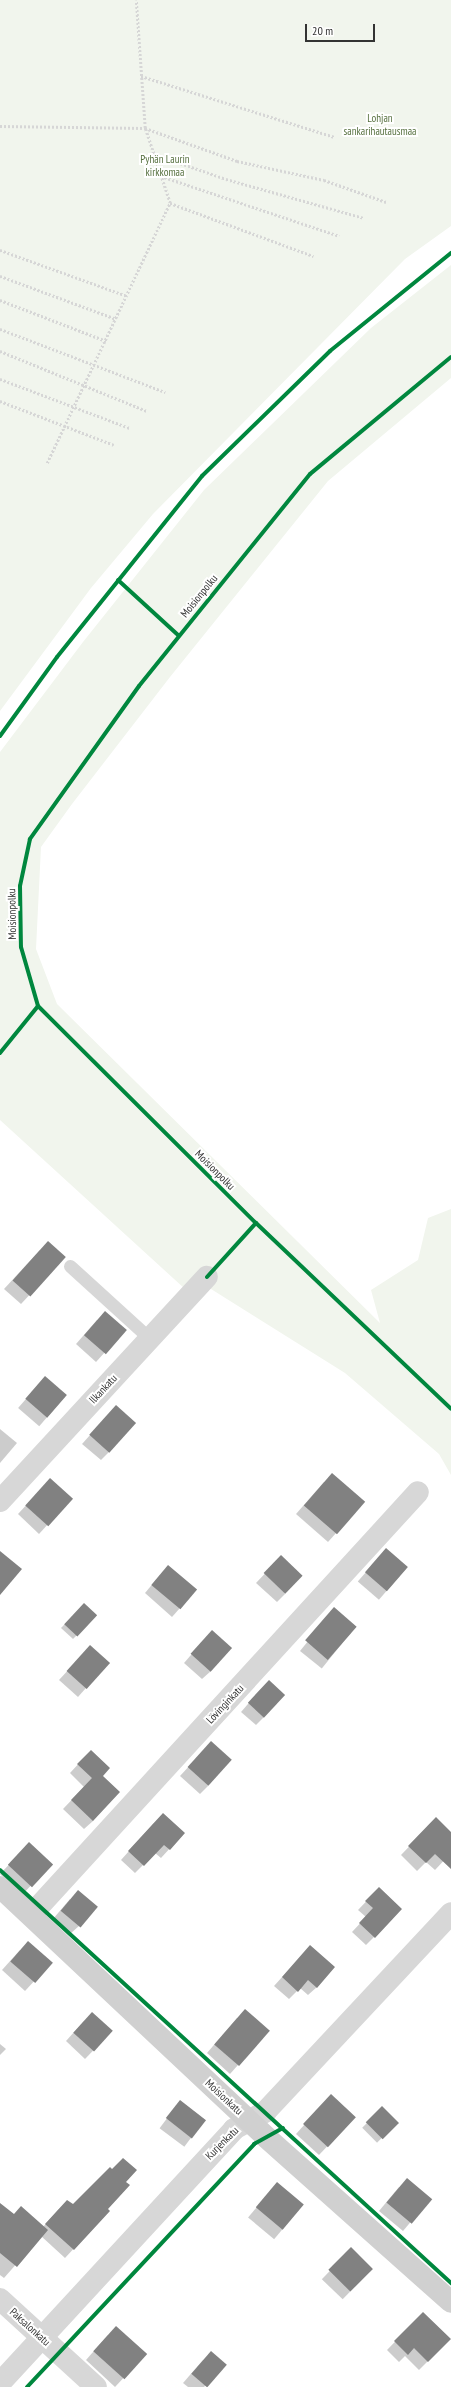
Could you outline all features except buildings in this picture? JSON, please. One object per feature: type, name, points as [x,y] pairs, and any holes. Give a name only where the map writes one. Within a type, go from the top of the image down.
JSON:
[{"type":"street","name":"Ilkankatu","points":[[0,1501],[207,1277]]},
{"type":"street","name":"Lövinginkatu","points":[[31,1915],[418,1492]]},
{"type":"street","name":"Moisionkatu","points":[[0,1887],[248,2120],[451,2302]]},
{"type":"street","name":"Kurjenkatu","points":[[0,2384],[234,2129],[248,2120],[266,2112],[451,1913]]},
{"type":"street","name":"Paksalonkatu","points":[[0,2300],[96,2387]]},
{"type":"lane","points":[[70,1266],[149,1338]]},
{"type":"path","points":[[47,463],[170,203],[145,128],[136,0]]},
{"type":"path","points":[[141,76],[335,137]]},
{"type":"path","points":[[0,126],[145,128],[237,161],[324,180],[386,202]]},
{"type":"path","points":[[154,154],[226,179],[364,218]]},
{"type":"path","points":[[162,176],[339,236]]},
{"type":"path","points":[[170,203],[313,256]]},
{"type":"path","points":[[0,250],[127,296]]},
{"type":"path","points":[[0,276],[116,319]]},
{"type":"path","points":[[0,300],[106,341]]},
{"type":"path","points":[[0,329],[165,392]]},
{"type":"path","points":[[0,351],[147,411]]},
{"type":"path","points":[[0,379],[130,428]]},
{"type":"path","points":[[0,402],[114,446]]},
{"type":"green space","name":"Pyhän Laurin kirkkomaa","points":[[0,0],[451,0],[451,226],[405,259],[153,514],[91,588],[0,711]]},
{"type":"green space","points":[[451,265],[451,378],[328,481],[170,677],[72,804],[41,847],[36,949],[57,1004],[380,1323],[371,1290],[418,1260],[428,1218],[451,1209],[451,1475],[439,1454],[345,1373],[211,1289],[185,1289],[0,1120],[0,752],[83,642],[204,490],[371,328]]},
{"type":"cycle path","points":[[0,736],[57,657],[202,476],[330,351],[451,253]]},
{"type":"cycle path","name":"Moisionpolku","points":[[451,357],[310,474],[139,686],[30,839],[20,886],[21,947],[38,1006],[256,1223],[451,1409]]},
{"type":"cycle path","points":[[118,580],[178,635]]},
{"type":"cycle path","points":[[0,1053],[38,1006]]},
{"type":"cycle path","points":[[207,1277],[256,1223]]},
{"type":"cycle path","points":[[0,1870],[451,2283]]},
{"type":"cycle path","points":[[27,2387],[254,2144],[283,2128]]},
{"type":"park label","name":"Lohjan sankarihautausmaa","points":[[380,125]]}]
